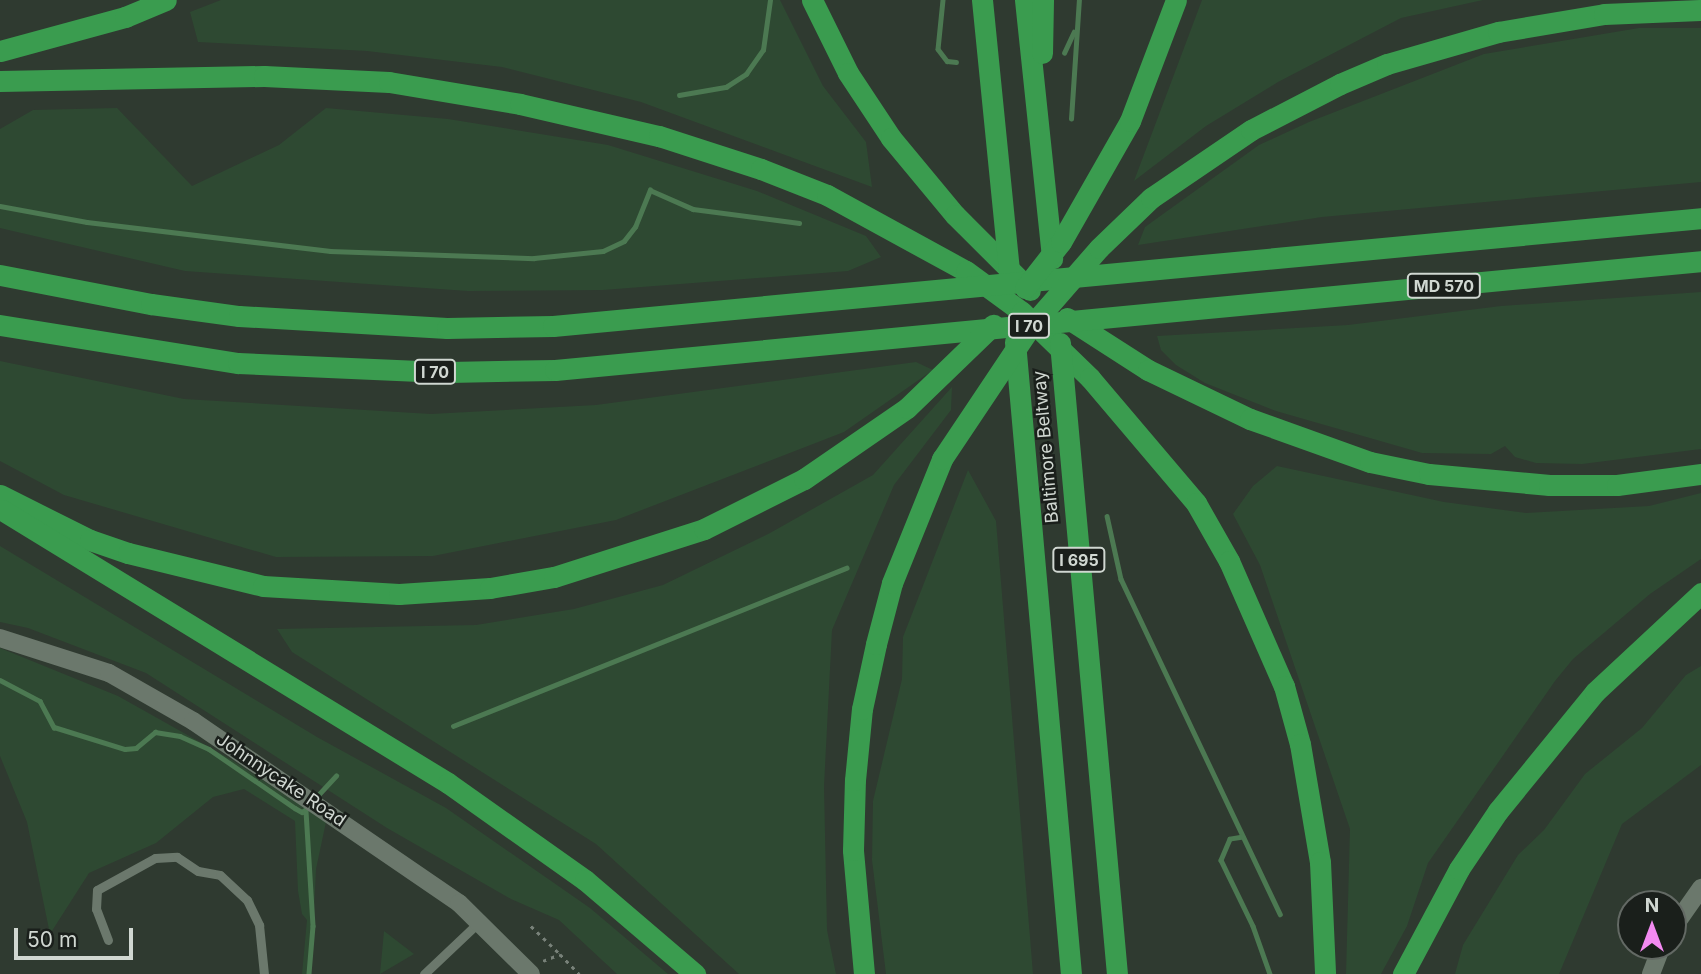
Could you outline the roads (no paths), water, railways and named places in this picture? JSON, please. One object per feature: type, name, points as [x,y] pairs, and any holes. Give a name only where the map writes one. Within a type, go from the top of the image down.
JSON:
[{"type":"highway","points":[[0,51],[125,17],[166,0]]},
{"type":"highway","points":[[812,0],[848,73],[891,138],[955,215],[1032,291],[1089,335],[1148,370],[1307,442],[1370,462],[1429,474],[1549,485],[1617,485],[1701,474]]},
{"type":"highway","points":[[968,0],[1010,282]]},
{"type":"highway","name":"Baltimore Beltway","points":[[982,0],[1072,974]]},
{"type":"highway","name":"Baltimore Beltway","points":[[1025,0],[1042,146],[1117,974]]},
{"type":"highway","points":[[1042,146],[1043,0]]},
{"type":"highway","points":[[0,495],[90,540],[193,572],[263,586],[399,594],[490,587],[606,563],[755,506],[852,449],[958,363],[1046,261],[1094,187],[1130,121],[1176,0]]},
{"type":"highway","points":[[864,974],[853,850],[862,709],[892,583],[943,459],[965,420],[1031,326],[1099,248],[1151,198],[1251,130],[1387,64],[1445,45],[1551,21],[1701,10]]},
{"type":"highway","points":[[0,81],[264,76],[389,82],[457,92],[611,125],[736,160],[827,195],[900,232],[1022,312],[1158,454],[1196,503],[1229,561],[1284,686],[1312,804],[1320,862],[1325,974]]},
{"type":"highway","points":[[0,275],[151,304],[239,316],[447,328],[553,326],[1701,218]]},
{"type":"highway","name":"MD 570","points":[[1186,311],[1701,261]]},
{"type":"highway","name":"I 70","points":[[0,325],[238,363],[448,373],[555,370],[1186,311]]},
{"type":"highway","points":[[0,509],[448,783],[585,880],[695,974]]},
{"type":"highway","points":[[1403,974],[1459,869],[1498,811],[1595,692],[1701,593]]},
{"type":"street","name":"Johnnycake Road","points":[[0,638],[73,658],[142,690],[412,869],[480,921],[530,973]]},
{"type":"street","points":[[1687,908],[1701,888]]},
{"type":"lane","points":[[108,940],[96,909],[97,890],[155,858],[177,857],[198,871],[220,875],[247,900],[259,925],[264,974]]},
{"type":"lane","points":[[424,974],[480,921]]},
{"type":"waterway","points":[[679,95],[726,87],[746,74],[763,50],[770,0]]},
{"type":"waterway","points":[[943,0],[938,49],[947,61],[956,62]]},
{"type":"waterway","points":[[1071,119],[1079,0]]},
{"type":"waterway","points":[[1064,53],[1074,32]]},
{"type":"waterway","points":[[0,206],[87,222],[330,251],[534,258],[603,251],[624,241],[635,227],[650,190],[693,209],[799,223]]},
{"type":"waterway","points":[[1107,516],[1121,579],[1280,914]]},
{"type":"waterway","points":[[453,726],[846,568]]},
{"type":"waterway","points":[[0,680],[40,701],[54,727],[125,749],[136,748],[155,732],[180,736],[209,749],[302,812],[309,807]]},
{"type":"waterway","points":[[319,794],[336,776]]},
{"type":"waterway","points":[[306,811],[313,926],[309,974]]},
{"type":"waterway","points":[[1243,837],[1230,839],[1221,860],[1253,926],[1270,974]]}]
